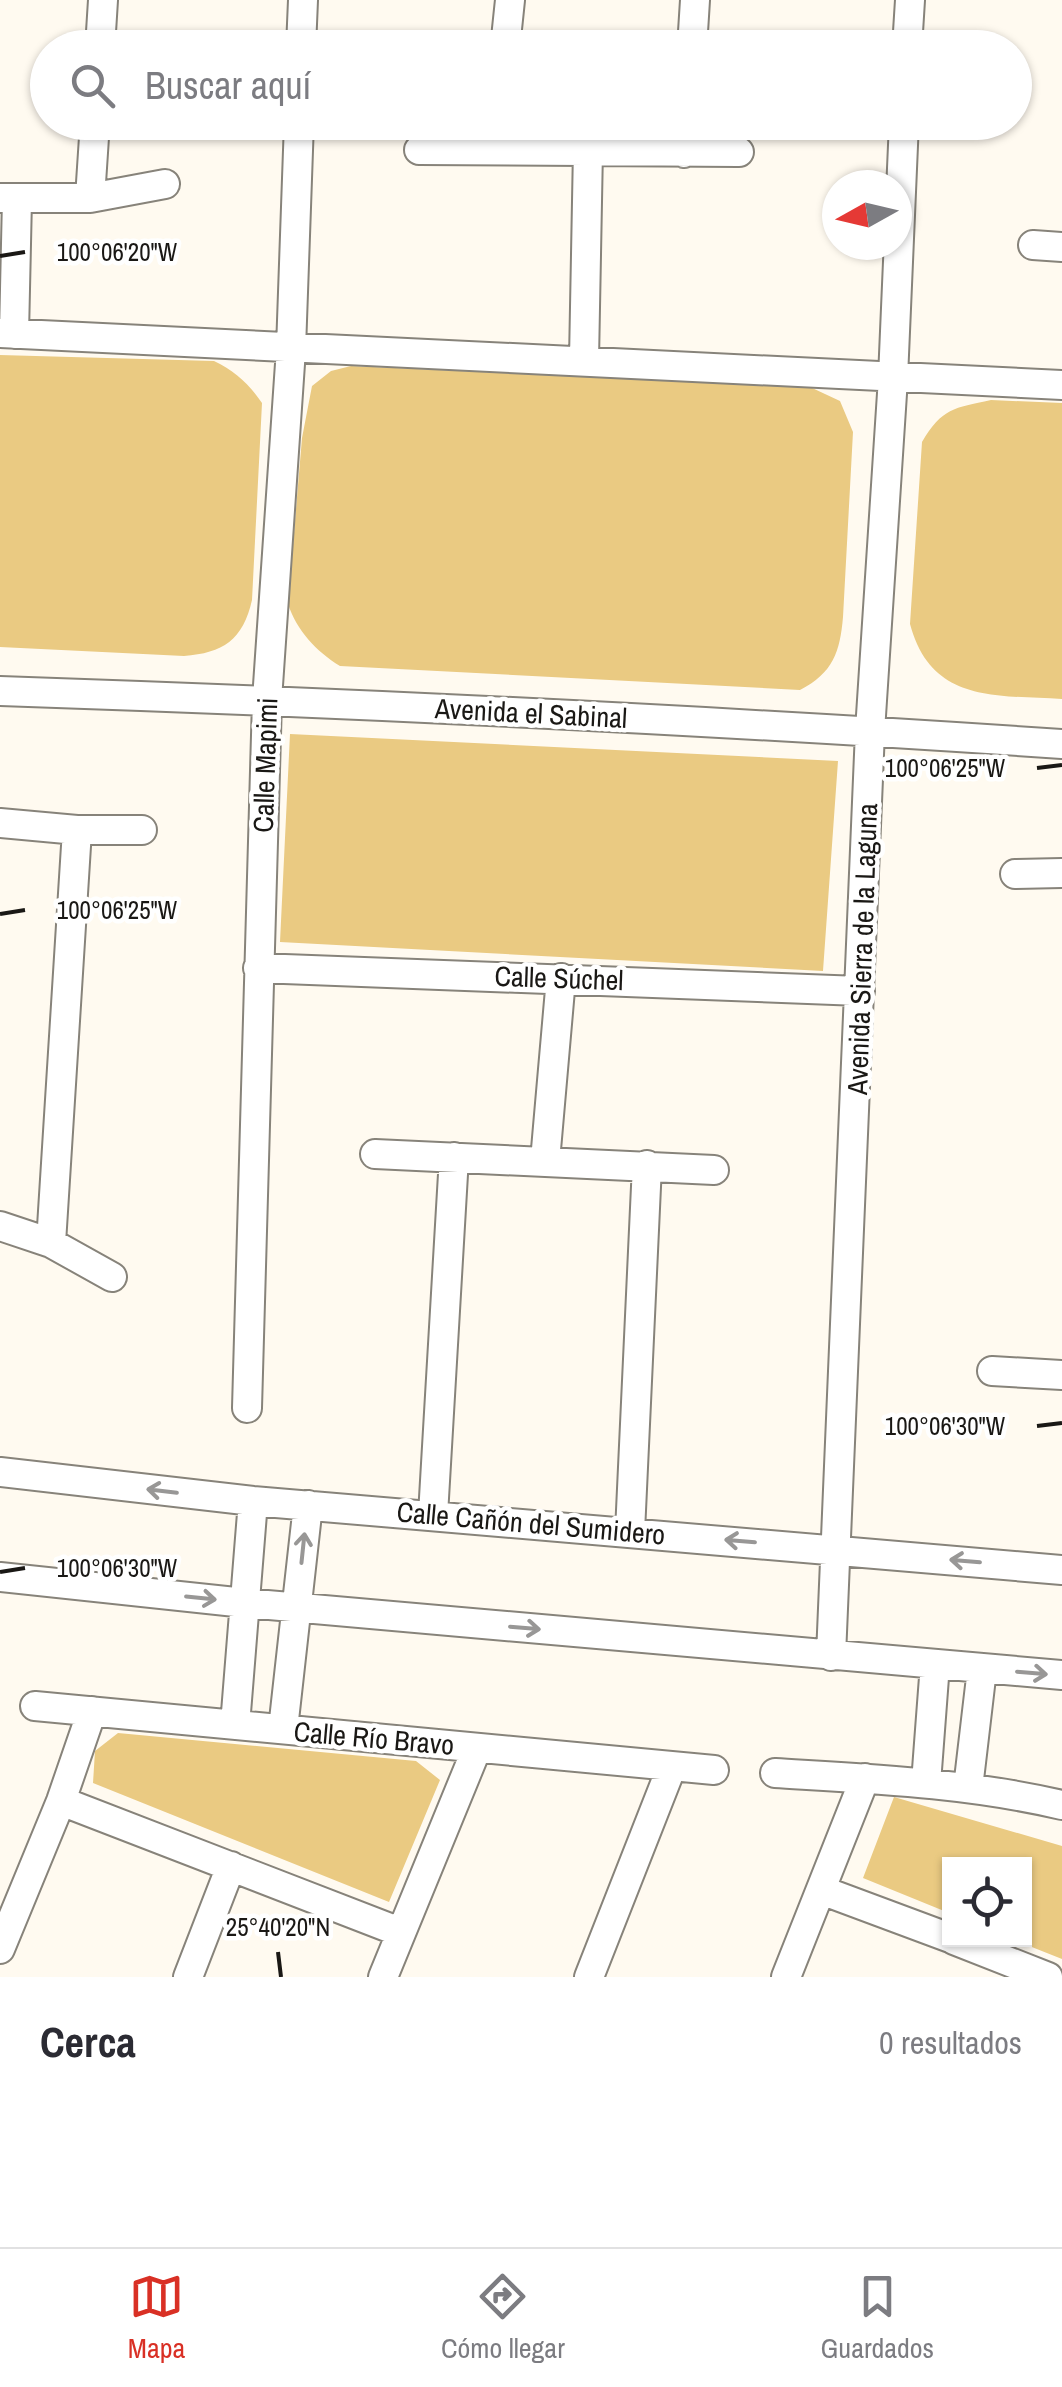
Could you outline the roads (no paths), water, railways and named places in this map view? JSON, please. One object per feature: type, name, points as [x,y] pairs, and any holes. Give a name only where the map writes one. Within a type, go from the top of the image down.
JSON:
[{"type":"street","points":[[101,30],[103,0]]},
{"type":"street","points":[[302,30],[303,0]]},
{"type":"street","points":[[507,30],[510,0]]},
{"type":"street","points":[[694,30],[696,0]]},
{"type":"street","points":[[909,30],[910,0]]},
{"type":"street","points":[[90,198],[94,140]]},
{"type":"street","name":"Calle Mapimi","points":[[247,1408],[267,700],[291,349],[298,140]]},
{"type":"street","points":[[419,150],[475,140]]},
{"type":"street","points":[[526,140],[588,149],[739,152]]},
{"type":"street","points":[[684,153],[685,140]]},
{"type":"street","name":"Avenida Sierra de la Laguna","points":[[830,1656],[870,731],[903,140]]},
{"type":"street","points":[[584,360],[588,149]]},
{"type":"street","points":[[165,184],[90,198],[8,198],[7,333],[1062,385]]},
{"type":"street","points":[[1033,245],[1062,247]]},
{"type":"street","name":"Avenida el Sabinal","points":[[0,691],[267,700],[1062,744]]},
{"type":"street","points":[[0,823],[77,830],[142,830]]},
{"type":"street","points":[[50,1243],[77,830]]},
{"type":"street","points":[[1015,874],[1062,873]]},
{"type":"street","name":"Calle Súchel","points":[[258,968],[860,991]]},
{"type":"street","points":[[545,1161],[561,978]]},
{"type":"street","points":[[375,1154],[714,1170]]},
{"type":"street","points":[[433,1515],[454,1157]]},
{"type":"street","points":[[630,1532],[647,1165]]},
{"type":"street","points":[[0,1226],[50,1243],[112,1277]]},
{"type":"street","points":[[992,1371],[1062,1375]]},
{"type":"street","name":"Calle Cañón del Sumidero","points":[[0,1472],[253,1501],[1062,1570]]},
{"type":"street","points":[[236,1725],[253,1501]]},
{"type":"street","points":[[283,1730],[308,1505]]},
{"type":"street","points":[[0,1577],[245,1603],[1062,1675]]},
{"type":"street","points":[[926,1783],[935,1664]]},
{"type":"street","points":[[968,1788],[982,1669]]},
{"type":"street","name":"Calle Río Bravo","points":[[34,1706],[714,1770]]},
{"type":"street","points":[[0,1949],[61,1801],[92,1711]]},
{"type":"street","points":[[383,1977],[477,1748]]},
{"type":"street","points":[[590,1977],[672,1766]]},
{"type":"street","points":[[775,1772],[926,1783],[1062,1805]]},
{"type":"street","points":[[786,1977],[865,1778]]},
{"type":"street","points":[[61,1801],[400,1932]]},
{"type":"street","points":[[188,1977],[231,1866]]},
{"type":"street","points":[[821,1890],[942,1935]]},
{"type":"street","points":[[965,1947],[996,1967],[1048,1977]]}]
